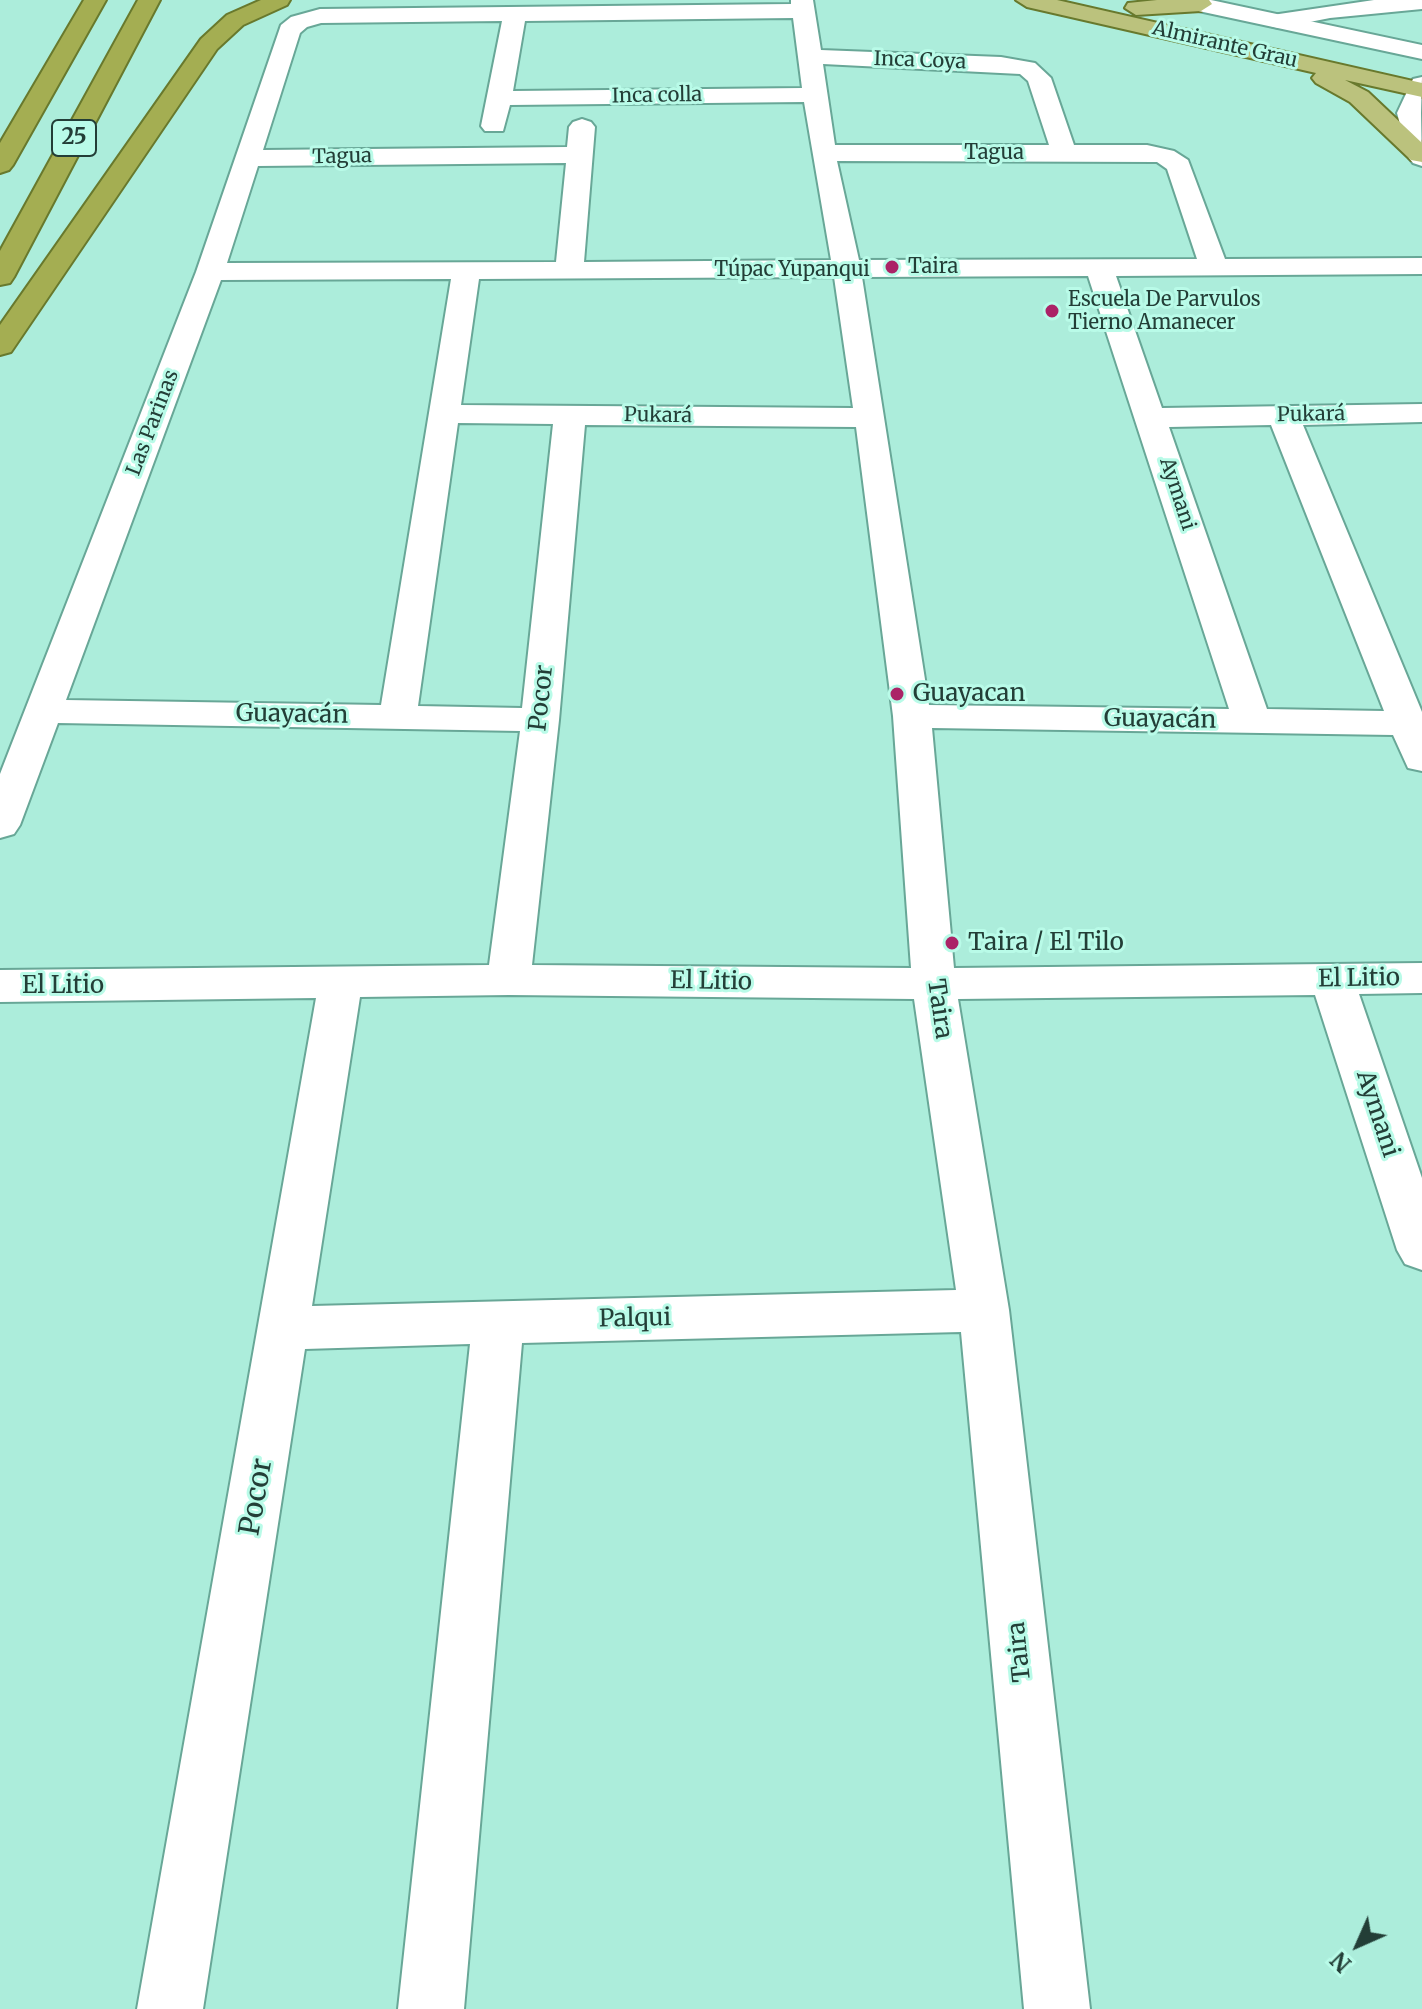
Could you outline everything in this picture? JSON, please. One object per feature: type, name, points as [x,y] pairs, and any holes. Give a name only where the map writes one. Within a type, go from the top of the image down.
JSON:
[{"type":"highway","name":"25","points":[[0,165],[95,0]]},
{"type":"highway","name":"25","points":[[0,277],[149,0]]},
{"type":"highway","points":[[0,346],[209,44],[235,20],[289,11]]},
{"type":"main road","name":"Almirante Grau","points":[[1027,0],[1291,60],[1421,83]]},
{"type":"main road","name":"Almirante Grau","points":[[1100,0],[1421,83]]},
{"type":"main road","points":[[1136,8],[1191,2]]},
{"type":"main road","points":[[1291,60],[1359,97],[1421,156]]},
{"type":"street","name":"Almirante Grau","points":[[1191,2],[1422,52]]},
{"type":"street","points":[[1279,21],[1343,5],[1422,2]]},
{"type":"street","points":[[289,11],[320,16],[804,6]]},
{"type":"street","name":"Taira","points":[[804,6],[823,153],[847,270],[912,716],[934,984],[984,1310],[1057,2009]]},
{"type":"street","name":"Las Parinas","points":[[0,825],[210,272],[289,30],[289,11]]},
{"type":"street","points":[[489,156],[515,14]]},
{"type":"street","name":"Inca Coya","points":[[813,76],[1027,68],[1039,78],[1064,153]]},
{"type":"street","name":"Inca colla","points":[[500,98],[584,97],[813,76]]},
{"type":"street","points":[[1421,83],[1409,113],[1421,156]]},
{"type":"street","points":[[569,271],[584,97]]},
{"type":"street","name":"Tagua","points":[[823,153],[1147,153],[1165,156],[1179,165],[1214,267]]},
{"type":"street","name":"Tagua","points":[[248,158],[580,155]]},
{"type":"street","name":"Túpac Yupanqui","points":[[210,272],[1422,266]]},
{"type":"street","name":"Aymani","points":[[1100,269],[1252,721]]},
{"type":"street","points":[[398,717],[466,271]]},
{"type":"street","name":"Pukará","points":[[1152,418],[1422,413]]},
{"type":"street","name":"Pukará","points":[[446,414],[870,418]]},
{"type":"street","name":"Pocor","points":[[509,980],[540,720],[570,415]]},
{"type":"street","points":[[1283,415],[1422,759]]},
{"type":"street","name":"Guayacán","points":[[44,711],[540,720]]},
{"type":"street","name":"Guayacán","points":[[912,716],[1408,723]]},
{"type":"street","name":"El Litio","points":[[0,986],[509,980],[934,984],[1422,978]]},
{"type":"street","name":"Aymani","points":[[1332,979],[1422,1250]]},
{"type":"street","name":"Pocor","points":[[170,2009],[286,1328],[340,984]]},
{"type":"street","name":"Palqui","points":[[286,1328],[984,1310]]},
{"type":"street","points":[[431,2009],[498,1322]]},
{"type":"place","name":"Taira","points":[[892,267]]},
{"type":"place","name":"Escuela De Parvulos Tierno Amanecer","points":[[1052,311]]},
{"type":"place","name":"Guayacan","points":[[897,694]]},
{"type":"place","name":"Taira / El Tilo","points":[[952,943]]}]
